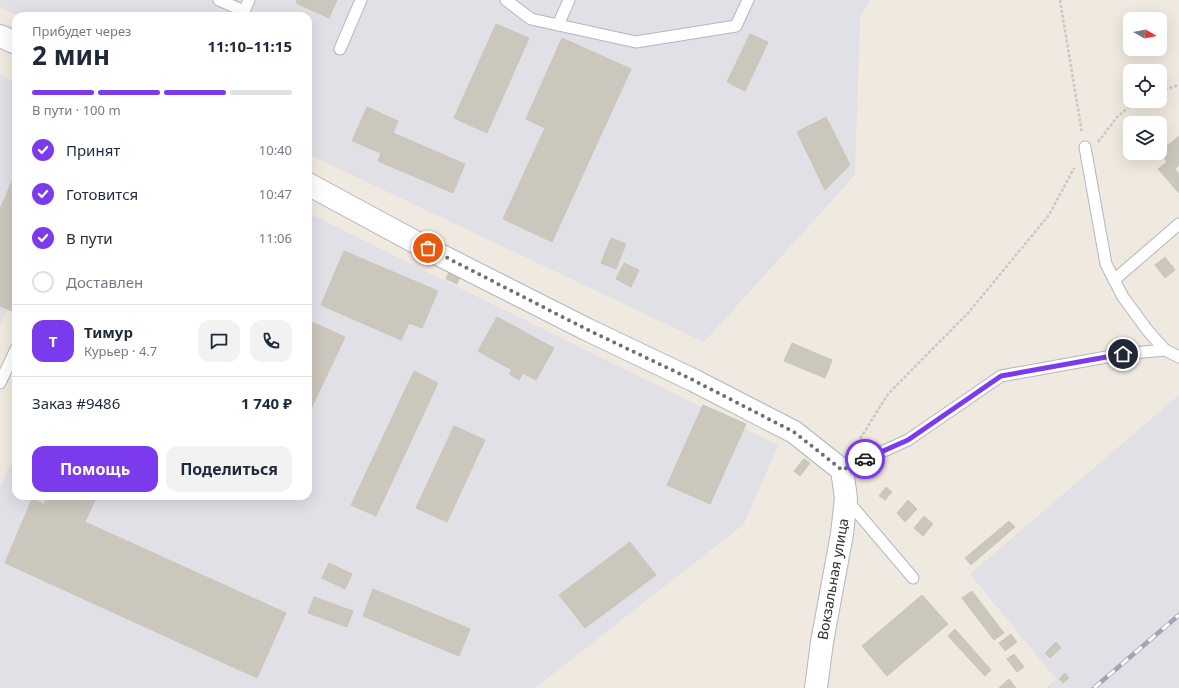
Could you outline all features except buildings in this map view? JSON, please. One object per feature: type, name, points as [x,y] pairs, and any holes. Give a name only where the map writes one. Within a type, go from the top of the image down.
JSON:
[{"type":"street","points":[[0,36],[12,41]]},
{"type":"street","points":[[312,186],[552,312],[693,380],[794,432],[842,470]]},
{"type":"street","name":"Вокзальная улица","points":[[816,688],[822,642],[842,534],[846,498],[842,470]]},
{"type":"lane","points":[[219,0],[240,12]]},
{"type":"lane","points":[[244,12],[249,0]]},
{"type":"lane","points":[[340,49],[361,0]]},
{"type":"lane","points":[[506,0],[531,20],[636,42],[736,26],[748,0]]},
{"type":"lane","points":[[558,25],[569,0]]},
{"type":"lane","points":[[1085,152],[1106,264],[1123,297],[1148,330],[1165,350],[1179,357]]},
{"type":"lane","points":[[1114,280],[1179,224]]},
{"type":"lane","points":[[842,470],[908,440],[1001,376],[1123,354],[1165,350]]},
{"type":"lane","points":[[0,383],[12,358]]},
{"type":"lane","points":[[846,498],[913,578]]},
{"type":"path","points":[[1060,0],[1085,152]]},
{"type":"path","points":[[1167,89],[1179,85]]},
{"type":"path","points":[[842,470],[888,394],[969,312],[1049,216],[1085,152],[1118,116],[1128,108]]},
{"type":"shaded area","points":[[0,0],[870,0],[860,19],[855,175],[704,342],[312,156],[312,12],[12,13],[0,7]]},
{"type":"shaded area","points":[[0,75],[12,80],[12,300],[0,325]]},
{"type":"shaded area","points":[[312,215],[778,445],[744,524],[535,688],[0,688],[0,487],[12,462],[12,500],[312,500]]},
{"type":"shaded area","points":[[1179,395],[1179,688],[1046,688],[1056,679],[970,574]]},
{"type":"railway","points":[[1094,688],[1179,615]]},
{"type":"way so far","points":[[428,248],[586,329],[693,380],[794,432],[842,470],[865,459]]},
{"type":"route","points":[[865,459],[908,440],[943,418],[1001,376],[1123,354]]}]
